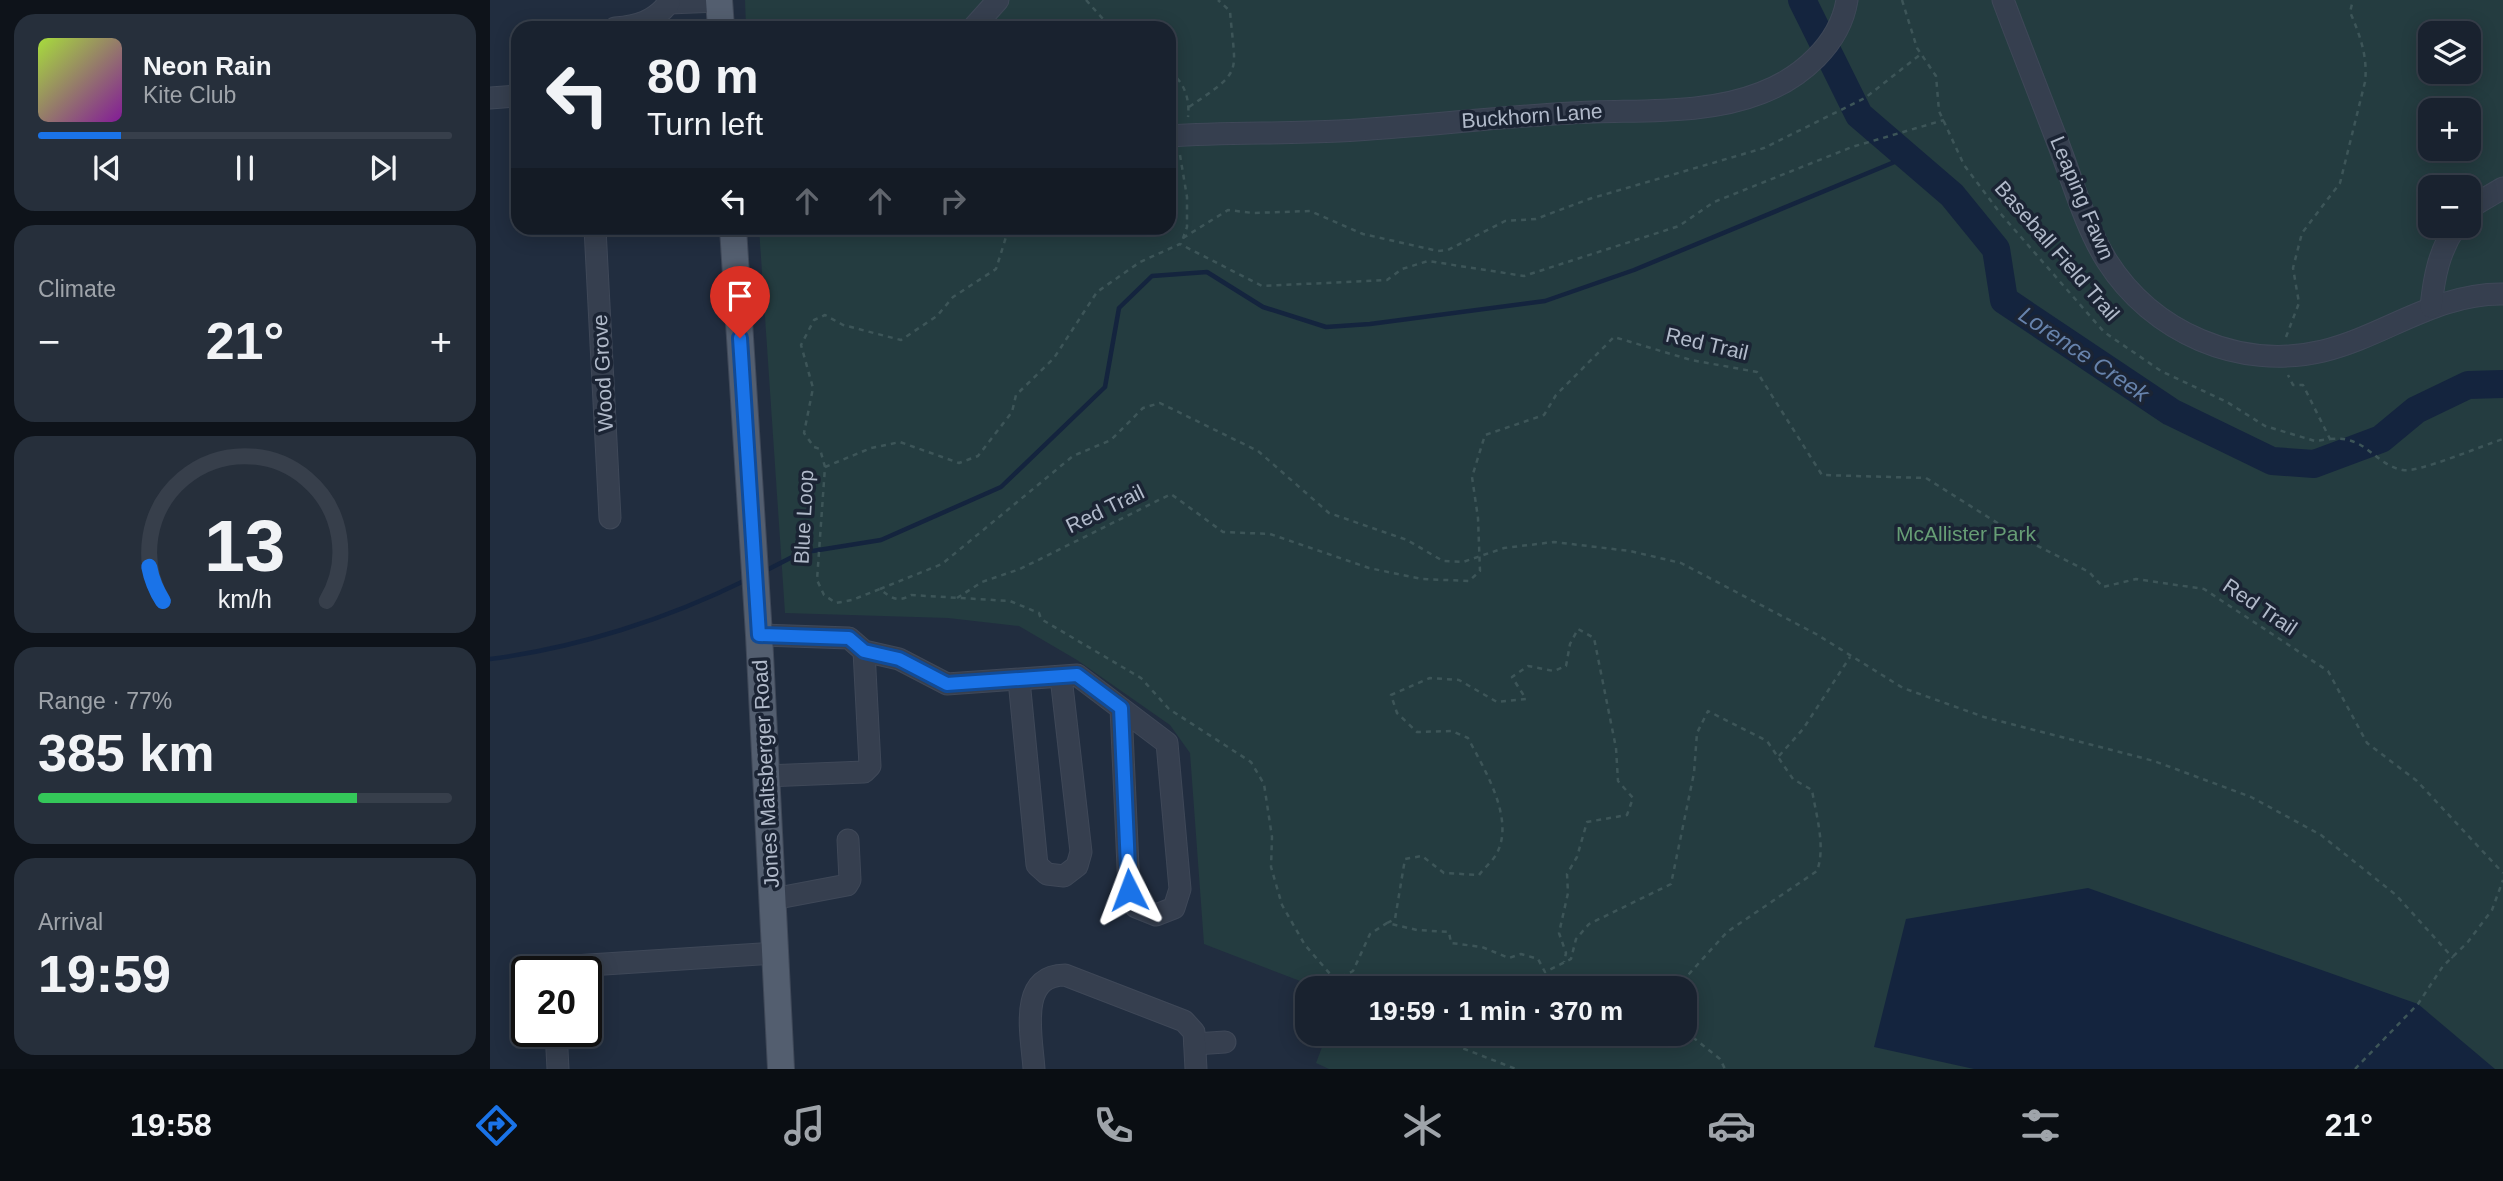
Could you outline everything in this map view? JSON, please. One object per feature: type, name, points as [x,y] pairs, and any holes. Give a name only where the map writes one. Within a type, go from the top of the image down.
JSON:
[{"type":"main road","points":[[719,1],[720,21]]},
{"type":"main road","name":"Jones Maltsberger Road","points":[[733,235],[759,633],[781,1069]]},
{"type":"street","points":[[979,21],[998,0]]},
{"type":"street","name":"Buckhorn Lane","points":[[1177,135],[1340,131],[1559,114],[1713,106],[1760,94],[1787,82],[1805,69],[1834,34],[1845,14],[1847,0]]},
{"type":"street","name":"Leaping Fawn","points":[[2003,0],[2096,241],[2118,276],[2163,320],[2199,340],[2239,352],[2287,356],[2342,345],[2459,298],[2503,295]]},
{"type":"street","points":[[646,21],[668,1],[719,1]]},
{"type":"street","points":[[490,98],[511,96]]},
{"type":"street","points":[[2481,201],[2503,188]]},
{"type":"street","name":"Wood Grove","points":[[596,235],[610,518]]},
{"type":"street","points":[[2431,307],[2433,281],[2448,238]]},
{"type":"street","points":[[759,633],[849,638],[864,651],[899,659],[947,684],[1077,675],[1121,708],[1167,743],[1180,889],[1174,908],[1156,915],[1136,907],[1129,890],[1121,708]]},
{"type":"street","points":[[766,776],[864,772],[870,766],[864,651]]},
{"type":"street","points":[[1019,680],[1037,865],[1047,874],[1064,876],[1077,866],[1081,852],[1061,677]]},
{"type":"street","points":[[772,899],[844,887],[850,880],[848,840]]},
{"type":"street","points":[[602,964],[775,953]]},
{"type":"street","points":[[1034,1069],[1031,1010],[1033,993],[1042,980],[1053,975],[1065,975],[1184,1021],[1194,1032],[1196,1069]]},
{"type":"street","points":[[1195,1045],[1226,1042]]},
{"type":"street","points":[[557,1047],[558,1069]]},
{"type":"path","points":[[1086,0],[1105,21]]},
{"type":"path","points":[[1181,244],[1187,227],[1187,197],[1178,158],[1177,135],[1189,107],[1228,81],[1235,69],[1230,11],[1218,0]]},
{"type":"path","name":"Baseball Field Trail","points":[[1902,0],[1921,54],[1936,76],[1939,110],[1971,174],[2104,332],[2161,371],[2227,402],[2265,426],[2315,441],[2351,440],[2404,471],[2420,469],[2503,439]]},
{"type":"path","points":[[2330,439],[2303,385],[2293,385],[2288,374],[2286,334],[2299,303],[2293,268],[2302,233],[2340,183],[2365,82],[2367,68],[2360,35],[2350,12],[2353,0]]},
{"type":"path","points":[[1182,238],[1228,211],[1310,211],[1363,234],[1437,251],[1448,250],[1505,221],[1536,219],[1589,198],[1764,148],[1865,98],[1921,54]]},
{"type":"path","points":[[1176,78],[1183,84],[1189,107]]},
{"type":"path","points":[[825,467],[871,448],[901,442],[958,463],[978,456],[1012,412],[1016,395],[1054,358],[1097,292],[1140,261],[1181,244],[1262,286],[1387,280],[1402,270],[1428,261],[1524,276],[1679,226],[1714,202],[1853,147],[1944,120]]},
{"type":"path","name":"Blue Loop","points":[[852,600],[836,603],[824,595],[817,580],[825,467],[820,449],[814,447],[804,433],[813,388],[801,345],[814,320],[825,315],[843,325],[901,341],[937,316],[953,297],[996,269],[1006,237],[1012,235]]},
{"type":"path","name":"Red Trail","points":[[957,598],[982,582],[1020,569],[1171,494],[1223,532],[1270,534],[1369,568],[1422,579],[1469,581],[1480,570],[1482,556],[1472,477],[1485,435],[1544,415],[1556,395],[1614,337],[1691,360],[1757,372],[1822,475],[1926,478],[2018,536],[2089,572],[2103,587],[2136,579],[2204,589],[2328,671],[2367,743],[2417,781],[2503,873]]},
{"type":"path","points":[[880,589],[942,564],[1073,456],[1111,440],[1143,408],[1160,403],[1258,451],[1329,513],[1407,540],[1443,561],[1463,562],[1504,548],[1555,542],[1630,551],[1681,563],[1850,655],[1903,688],[1972,712],[2154,761],[2251,797],[2321,835],[2396,895],[2453,958]]},
{"type":"path","points":[[1344,976],[1353,971],[1370,934],[1395,919],[1405,859],[1422,856],[1444,873],[1479,875],[1497,853],[1503,830],[1488,775],[1468,738],[1452,731],[1417,732],[1397,713],[1391,695],[1430,677],[1459,680],[1497,702],[1526,699],[1512,677],[1528,666],[1554,671],[1566,666],[1570,645],[1578,629],[1594,638],[1616,748],[1618,781],[1633,798],[1627,814],[1587,822],[1577,857],[1567,874],[1567,893],[1559,933],[1566,953],[1564,962]]},
{"type":"path","points":[[1779,756],[1803,729],[1850,655]]},
{"type":"path","points":[[1387,923],[1417,930],[1449,932],[1451,943],[1482,947],[1509,958],[1521,954],[1538,959],[1545,972],[1571,959],[1576,939],[1589,924],[1671,884],[1694,773],[1698,733],[1708,711],[1755,733],[1779,756],[1793,779],[1812,790],[1820,842],[1817,871],[1727,932],[1687,976]]},
{"type":"path","points":[[2355,1069],[2418,1004],[2443,966],[2453,958],[2491,909],[2503,880]]},
{"type":"path","points":[[1697,1041],[1720,1059],[1726,1069]]},
{"type":"path","points":[[1457,1046],[1516,1069]]},
{"type":"green space","name":"McAllister Park","points":[[745,0],[2503,0],[2503,1069],[1329,1069],[1316,1063],[1322,1046],[1697,1046],[1697,976],[1295,976],[1295,979],[1204,944],[1190,753],[1170,725],[1077,660],[1019,626],[948,618],[785,613],[759,235],[1176,235],[1176,21],[746,21]]},
{"type":"water","points":[[2088,888],[2418,1004],[2495,1069],[1974,1069],[1874,1047],[1906,919]]},
{"type":"waterway","name":"Lorence Creek","points":[[1802,0],[1859,115],[1952,195],[1996,249],[2004,300],[2171,412],[2272,461],[2314,464],[2381,439],[2416,410],[2468,385],[2503,384]]},
{"type":"waterway","points":[[763,572],[800,553],[881,540],[1001,487],[1105,387],[1119,308],[1152,276],[1207,272],[1263,307],[1326,327],[1370,324],[1545,301],[1634,270],[1909,156]]},
{"type":"waterway","points":[[490,659],[556,648],[621,630],[685,607],[746,580]]},
{"type":"route","points":[[740,338],[759,635],[849,638],[864,651],[899,659],[947,684],[1077,675],[1121,708],[1129,890]]}]
